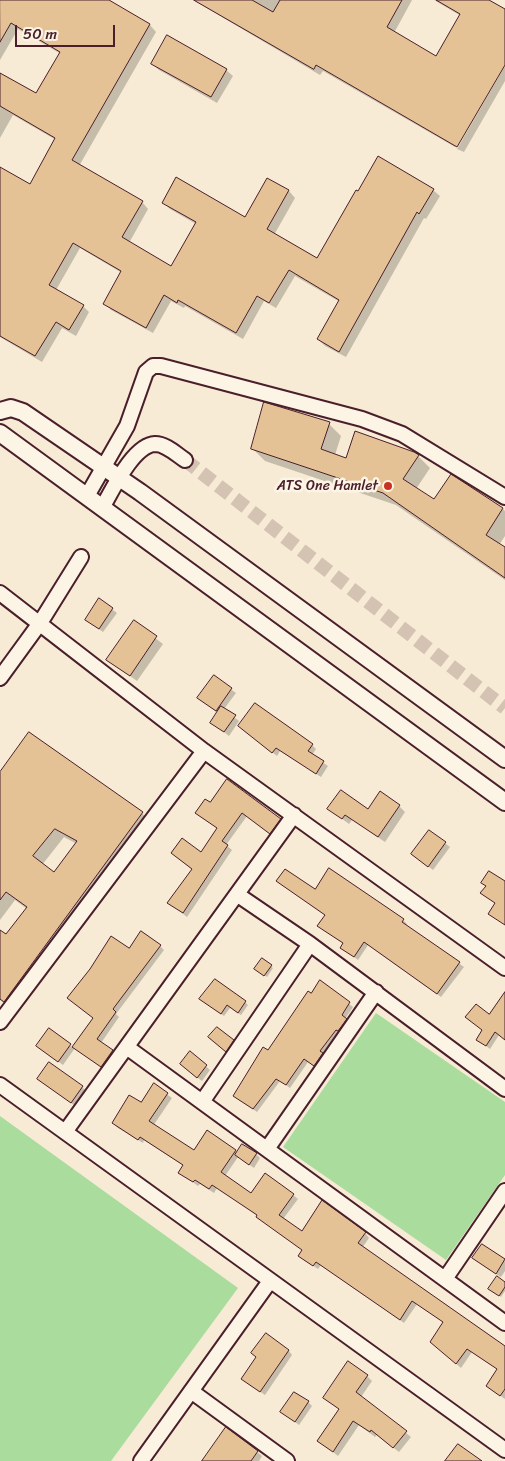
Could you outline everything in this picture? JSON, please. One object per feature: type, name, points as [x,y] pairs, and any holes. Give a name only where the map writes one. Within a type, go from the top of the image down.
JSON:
[{"type":"street","points":[[87,496],[127,426],[146,372],[153,366],[161,366],[362,419],[402,434],[505,497]]},
{"type":"street","points":[[0,411],[11,408],[23,412],[120,477],[505,759]]},
{"type":"street","points":[[0,433],[505,802]]},
{"type":"street","points":[[102,508],[120,477],[141,449],[147,446],[162,445],[185,460]]},
{"type":"street","points":[[0,678],[40,622],[81,557]]},
{"type":"street","points":[[0,593],[40,622],[204,751],[505,968]]},
{"type":"street","points":[[0,1022],[204,751]]},
{"type":"street","points":[[66,1132],[294,815]]},
{"type":"street","points":[[238,895],[310,944],[505,1089]]},
{"type":"street","points":[[202,1102],[310,944]]},
{"type":"street","points":[[267,1149],[376,992]]},
{"type":"street","points":[[128,1048],[505,1323]]},
{"type":"street","points":[[0,1085],[505,1450]]},
{"type":"street","points":[[444,1279],[505,1191]]},
{"type":"street","points":[[141,1461],[270,1281]]},
{"type":"street","points":[[191,1391],[287,1461]]},
{"type":"green space","points":[[376,1013],[505,1102],[505,1175],[446,1260],[283,1147]]},
{"type":"green space","points":[[0,1116],[238,1288],[111,1461],[0,1461]]},
{"type":"building","points":[[0,0],[109,0],[150,24],[72,160],[143,201],[122,237],[171,266],[196,222],[162,203],[176,177],[245,217],[267,178],[289,190],[267,229],[317,258],[378,156],[434,189],[419,214],[417,212],[339,352],[317,339],[339,300],[289,270],[269,303],[257,296],[236,333],[178,300],[177,303],[164,295],[146,328],[103,304],[121,271],[73,243],[49,285],[84,305],[69,330],[56,322],[35,356],[0,336],[0,167],[30,184],[55,138],[0,106],[0,73],[36,93],[60,52],[11,23],[0,42]]},
{"type":"building","points":[[194,0],[252,0],[273,12],[280,0],[402,0],[387,27],[436,56],[460,14],[436,0],[489,0],[505,9],[505,65],[457,147],[316,65],[314,69]]},
{"type":"building","points":[[167,35],[227,69],[211,97],[151,64]]},
{"type":"building","name":"ATS One Hamlet","points":[[264,402],[330,422],[321,449],[346,458],[355,431],[419,455],[403,479],[434,499],[451,474],[503,508],[486,535],[505,547],[505,578],[383,493],[251,449]]},
{"type":"building","points":[[99,598],[113,608],[99,629],[85,620]]},
{"type":"building","points":[[134,620],[157,636],[130,676],[106,660]]},
{"type":"building","points":[[214,675],[232,688],[216,711],[197,698]]},
{"type":"building","points":[[255,703],[313,744],[308,751],[324,761],[316,774],[276,748],[272,753],[238,726]]},
{"type":"building","points":[[221,706],[236,715],[224,732],[210,723]]},
{"type":"building","points":[[29,732],[143,812],[4,1002],[0,999],[0,930],[6,934],[27,907],[6,892],[0,900],[0,772]],"holes":[[[55,829],[77,841],[54,872],[33,856]]]},
{"type":"building","points":[[227,779],[281,819],[270,834],[242,813],[222,841],[228,845],[183,913],[167,903],[192,869],[171,853],[182,838],[201,852],[217,828],[195,813],[205,799],[210,802]]},
{"type":"building","points":[[341,790],[368,809],[380,791],[400,805],[378,837],[345,815],[342,819],[327,809]]},
{"type":"building","points":[[429,830],[446,842],[428,867],[411,854]]},
{"type":"building","points":[[329,868],[404,919],[402,922],[460,962],[437,994],[364,942],[354,957],[340,948],[343,943],[317,926],[325,915],[276,881],[285,869],[315,889]]},
{"type":"building","points":[[489,871],[505,881],[505,925],[488,914],[495,903],[480,893],[486,886],[481,883]]},
{"type":"building","points":[[141,931],[161,945],[113,1009],[116,1012],[97,1039],[113,1050],[101,1067],[72,1047],[93,1018],[67,998],[90,969],[111,936],[129,948]]},
{"type":"building","points":[[262,958],[272,965],[264,976],[254,969]]},
{"type":"building","points":[[215,979],[246,1001],[238,1013],[227,1005],[221,1014],[199,999]]},
{"type":"building","points":[[320,980],[350,1002],[342,1015],[347,1019],[320,1051],[323,1053],[314,1066],[304,1059],[286,1085],[276,1079],[253,1109],[233,1096],[263,1047],[268,1050],[308,991],[311,993]]},
{"type":"building","points":[[505,992],[505,1040],[495,1032],[486,1046],[476,1040],[482,1030],[465,1017],[476,1004],[489,1014]]},
{"type":"building","points":[[217,1027],[234,1040],[226,1052],[208,1037]]},
{"type":"building","points":[[49,1028],[71,1044],[58,1062],[36,1046]]},
{"type":"building","points":[[190,1051],[207,1065],[197,1078],[180,1064]]},
{"type":"building","points":[[49,1062],[83,1086],[71,1103],[37,1079]]},
{"type":"building","points":[[154,1083],[168,1093],[149,1121],[194,1150],[207,1130],[236,1150],[221,1172],[251,1193],[265,1173],[294,1194],[279,1215],[302,1231],[322,1200],[366,1232],[358,1243],[505,1346],[505,1389],[500,1396],[486,1386],[497,1369],[467,1349],[456,1364],[430,1342],[443,1322],[412,1301],[400,1320],[316,1262],[313,1266],[298,1256],[302,1250],[256,1217],[257,1215],[212,1185],[209,1189],[195,1180],[193,1182],[178,1173],[183,1165],[140,1137],[138,1140],[112,1123],[129,1095],[141,1102]]},
{"type":"building","points":[[242,1144],[257,1153],[249,1165],[235,1155]]},
{"type":"building","points":[[482,1244],[505,1259],[496,1274],[472,1258]]},
{"type":"building","points":[[497,1276],[505,1282],[505,1287],[499,1296],[488,1289]]},
{"type":"building","points":[[266,1333],[289,1350],[260,1392],[241,1379],[256,1357],[251,1353]]},
{"type":"building","points":[[348,1361],[368,1375],[356,1392],[407,1431],[393,1448],[371,1430],[370,1432],[353,1421],[333,1452],[317,1441],[339,1409],[323,1398]]},
{"type":"building","points":[[294,1392],[309,1401],[295,1422],[280,1412]]},
{"type":"building","points":[[226,1427],[258,1451],[251,1461],[202,1461]]},
{"type":"building","points":[[458,1444],[482,1461],[445,1461]]},
{"type":"tunnel","points":[[185,460],[505,708]]},
{"type":"place","name":"ATS One Hamlet","points":[[388,486]]}]
